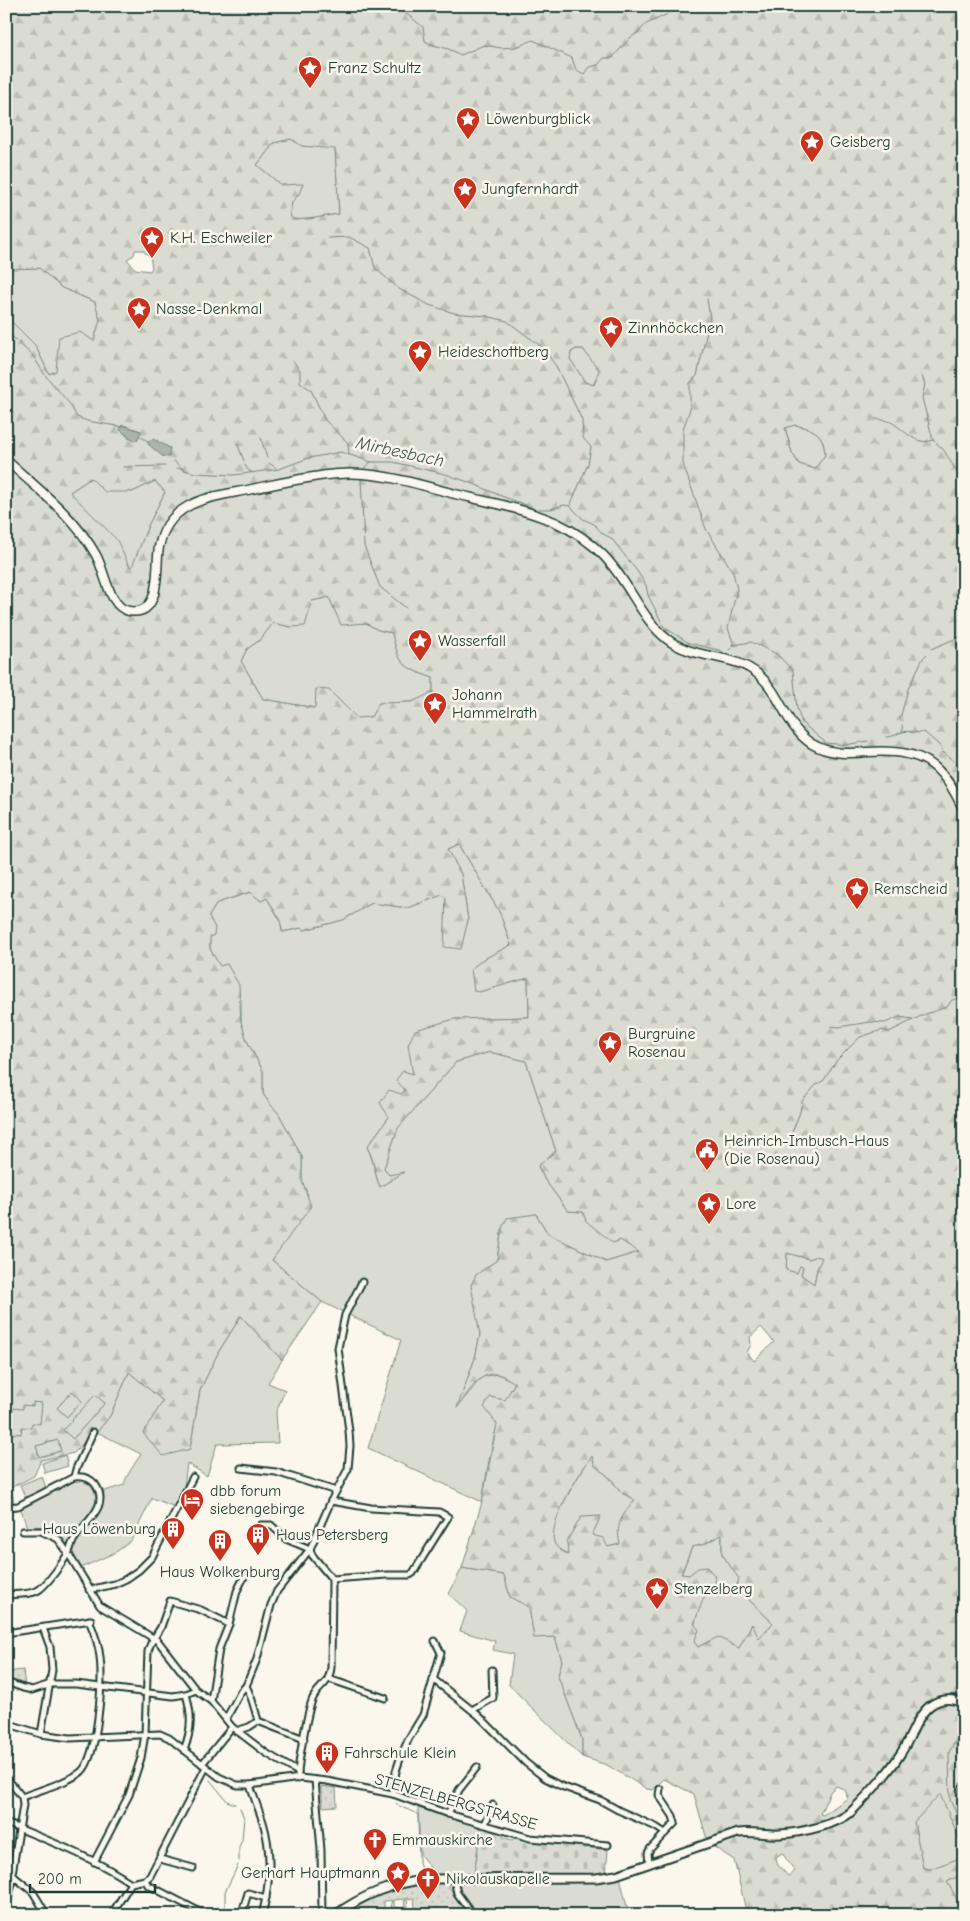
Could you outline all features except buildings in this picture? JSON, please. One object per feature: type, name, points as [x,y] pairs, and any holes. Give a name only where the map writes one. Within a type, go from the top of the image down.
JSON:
[{"type":"main road","points":[[6,460],[55,504],[82,533],[101,564],[114,600],[121,609],[132,612],[148,606],[154,596],[158,549],[163,532],[168,524],[181,510],[206,499],[311,477],[357,474],[418,484],[538,516],[569,529],[600,552],[622,577],[652,624],[670,641],[692,652],[740,663],[760,676],[776,694],[795,729],[812,744],[826,750],[842,753],[893,751],[907,753],[920,758],[942,774],[953,789],[964,811]]},
{"type":"main road","points":[[335,1915],[351,1904],[390,1886],[419,1880],[596,1878],[616,1875],[719,1839],[745,1832],[790,1833],[830,1824],[842,1819],[852,1811],[891,1768],[906,1746],[922,1715],[930,1705],[944,1700],[955,1700],[964,1704]]},
{"type":"main road","points":[[964,1786],[964,1805]]},
{"type":"street","points":[[226,1719],[241,1691],[246,1686],[257,1659],[271,1605],[277,1591],[310,1549],[331,1500],[348,1469],[350,1446],[338,1348],[345,1315],[362,1282]]},
{"type":"street","points":[[74,1477],[93,1432]]},
{"type":"street","points":[[241,1468],[276,1472],[336,1491]]},
{"type":"street","points":[[6,1507],[18,1506],[79,1476],[92,1481],[98,1490],[99,1500],[95,1513],[75,1537],[68,1553],[39,1591],[6,1595]]},
{"type":"street","points":[[90,1590],[115,1584],[139,1570],[152,1557],[193,1477]]},
{"type":"street","points":[[331,1500],[371,1508],[439,1512],[448,1516],[413,1573],[332,1579]]},
{"type":"street","points":[[23,1531],[40,1531],[58,1539],[104,1609],[154,1638],[167,1651],[196,1690],[211,1701],[234,1729],[298,1776],[313,1698],[329,1679],[333,1625],[332,1579],[312,1555],[310,1549],[286,1539],[271,1525],[261,1525]]},
{"type":"street","points":[[211,1701],[219,1649],[229,1624],[237,1591],[245,1575]]},
{"type":"street","points":[[94,1862],[129,1796],[141,1758],[145,1734],[148,1651],[154,1638],[162,1628],[170,1602],[201,1610],[229,1624]]},
{"type":"street","points":[[6,1633],[90,1620],[96,1636],[100,1658],[100,1686],[95,1738],[83,1769],[76,1776],[22,1797]]},
{"type":"street","points":[[41,1734],[51,1684],[52,1658],[43,1628]]},
{"type":"street","points":[[393,1794],[396,1771],[401,1756],[422,1715],[441,1653],[435,1641]]},
{"type":"street","points":[[472,1710],[493,1698],[492,1670]]},
{"type":"street","points":[[329,1679],[385,1698]]},
{"type":"street","points":[[433,1679],[472,1710],[526,1763],[545,1778],[600,1800],[665,1833]]},
{"type":"street","points":[[6,1682],[32,1690],[51,1684],[100,1686],[173,1696],[196,1690]]},
{"type":"street","points":[[246,1686],[252,1696],[258,1721]]},
{"type":"street","points":[[184,1750],[192,1722],[186,1694]]},
{"type":"street","points":[[258,1721],[304,1739]]},
{"type":"street","points":[[6,1823],[70,1850],[131,1883],[145,1880],[150,1876],[160,1859],[204,1765],[234,1729],[249,1727],[258,1721]]},
{"type":"street","name":"STENZELBERGSTRASSE","points":[[6,1723],[41,1734],[70,1738],[145,1734],[165,1736],[219,1778],[231,1784],[250,1785],[298,1776],[393,1794],[448,1814],[530,1838],[608,1845]]},
{"type":"street","points":[[448,1814],[459,1790],[477,1768]]},
{"type":"street","points":[[6,1777],[22,1797],[23,1813],[7,1904]]},
{"type":"street","points":[[315,1780],[321,1850],[322,1915]]},
{"type":"street","points":[[250,1785],[267,1840],[269,1864],[266,1898],[262,1915]]},
{"type":"street","points":[[649,1864],[648,1854],[650,1849],[675,1822],[659,1796],[660,1789]]},
{"type":"street","points":[[485,1824],[492,1804]]},
{"type":"street","points":[[160,1859],[194,1868]]},
{"type":"street","points":[[6,1870],[33,1892],[47,1915]]},
{"type":"street","points":[[454,1879],[458,1893],[473,1915]]},
{"type":"street","points":[[145,1880],[148,1884],[206,1915]]},
{"type":"street","points":[[111,1915],[131,1883]]},
{"type":"street","points":[[242,1913],[248,1892],[266,1898]]},
{"type":"green space","points":[[6,6],[964,6],[964,804],[950,778],[905,750],[895,748],[845,750],[831,748],[805,735],[794,723],[772,683],[756,669],[705,653],[675,641],[654,621],[628,580],[611,559],[556,520],[353,471],[198,498],[182,506],[168,517],[162,527],[158,545],[155,578],[150,597],[144,605],[127,608],[115,597],[102,560],[58,504],[6,456],[6,316],[35,345],[49,374],[56,371],[59,337],[80,332],[94,341],[100,320],[95,302],[62,288],[39,268],[6,269]],"holes":[[[291,139],[302,146],[335,149],[339,214],[310,219],[292,219],[290,215],[292,202],[299,194],[303,184],[281,185],[257,165],[274,143]],[[135,250],[143,250],[150,255],[152,268],[150,271],[135,269],[127,259],[134,255]],[[576,349],[583,349],[599,370],[594,385],[585,382],[570,359],[571,352]],[[123,425],[141,431],[137,440],[128,437],[121,430]],[[795,425],[808,428],[817,433],[823,442],[825,455],[815,469],[799,464],[792,453],[785,428]],[[91,478],[105,492],[132,492],[155,481],[165,492],[148,526],[132,567],[129,566],[117,540],[70,492]]]},
{"type":"green space","points":[[291,139],[302,146],[335,148],[339,214],[310,219],[292,219],[290,215],[292,201],[299,194],[281,185],[257,165],[274,143]]},
{"type":"green space","points":[[39,268],[62,288],[95,302],[100,320],[94,341],[56,371],[49,374],[35,345],[6,316],[6,269]]},
{"type":"green space","points":[[576,349],[583,349],[600,370],[593,385],[585,382],[570,359],[571,352]]},
{"type":"green space","points":[[795,425],[813,430],[823,442],[825,455],[815,469],[799,464],[792,453],[785,427]]},
{"type":"green space","points":[[6,463],[70,523],[95,560],[112,605],[119,611],[131,615],[147,611],[164,538],[177,518],[201,503],[306,481],[351,477],[379,479],[540,520],[569,534],[602,560],[631,597],[649,627],[665,642],[692,656],[741,666],[756,677],[774,695],[813,748],[895,754],[920,760],[933,769],[946,782],[964,819],[964,1849],[940,1794],[914,1822],[923,1868],[930,1869],[960,1858],[964,1865],[964,1873],[947,1882],[964,1911],[964,1915],[747,1915],[734,1860],[708,1843],[694,1794],[664,1779],[653,1790],[647,1789],[607,1765],[582,1757],[582,1739],[558,1676],[562,1661],[555,1637],[534,1638],[529,1607],[510,1597],[504,1575],[462,1568],[482,1502],[497,1424],[484,1407],[490,1397],[505,1400],[515,1383],[497,1374],[484,1376],[474,1385],[457,1408],[475,1358],[480,1335],[471,1285],[476,1275],[497,1260],[502,1228],[507,1218],[536,1214],[548,1234],[606,1262],[639,1252],[620,1240],[613,1243],[586,1221],[583,1212],[568,1211],[545,1180],[538,1166],[556,1151],[526,1061],[490,1052],[456,1062],[398,1128],[384,1168],[389,1175],[404,1172],[380,1187],[372,1157],[367,1147],[389,1117],[380,1103],[389,1090],[401,1094],[405,1090],[396,1080],[403,1071],[413,1074],[408,1045],[415,1030],[455,1019],[529,1017],[528,978],[479,992],[474,991],[471,969],[482,960],[511,945],[500,913],[459,844],[448,849],[461,874],[468,920],[461,949],[444,947],[446,898],[442,895],[408,908],[372,903],[343,920],[304,930],[301,928],[282,932],[280,919],[267,898],[261,901],[250,892],[217,903],[209,916],[215,928],[214,935],[210,937],[210,949],[220,966],[227,964],[239,985],[241,1022],[247,1041],[263,1071],[263,1094],[279,1114],[302,1157],[302,1181],[311,1206],[272,1260],[322,1302],[282,1360],[241,1316],[219,1351],[200,1390],[190,1449],[163,1456],[143,1433],[163,1401],[129,1372],[110,1416],[97,1432],[74,1453],[41,1460],[34,1476],[12,1487],[8,1470],[6,1470]],"holes":[[[329,597],[341,625],[366,623],[378,630],[392,633],[397,652],[404,663],[415,671],[433,678],[433,692],[412,702],[379,703],[371,717],[357,718],[329,690],[316,689],[315,708],[263,699],[241,661],[247,649],[260,640],[273,623],[291,627],[305,626],[312,601]],[[787,1253],[809,1259],[817,1256],[822,1258],[817,1269],[814,1284],[801,1275],[803,1267],[800,1266],[797,1273],[786,1270]],[[761,1327],[774,1342],[754,1361],[747,1352],[751,1345],[750,1337]],[[72,1391],[82,1401],[67,1417],[57,1408]],[[95,1395],[105,1403],[73,1439],[63,1430]],[[33,1402],[42,1403],[40,1424],[32,1423],[31,1428],[22,1427],[21,1434],[10,1433],[13,1408],[23,1409],[23,1405],[33,1406]],[[58,1440],[61,1451],[39,1457],[36,1446]],[[592,1456],[595,1466],[608,1476],[622,1493],[635,1500],[626,1511],[619,1525],[620,1544],[608,1547],[603,1538],[592,1535],[601,1516],[581,1517],[567,1541],[568,1555],[555,1544],[553,1533],[560,1510],[580,1473]],[[722,1534],[722,1554],[739,1579],[736,1587],[773,1623],[759,1639],[752,1624],[739,1648],[718,1637],[698,1647],[694,1642],[699,1630],[694,1624],[705,1594],[716,1586],[714,1575],[707,1567],[698,1568],[689,1575],[681,1574],[692,1547],[705,1544]],[[836,1786],[844,1789],[848,1798],[823,1815],[820,1814],[830,1792]],[[782,1853],[795,1871],[788,1876],[777,1864],[776,1857]]]},
{"type":"green space","points":[[91,478],[132,492],[155,481],[165,492],[148,526],[132,568],[70,492]]},
{"type":"green space","points":[[329,597],[341,624],[366,623],[378,630],[392,633],[397,652],[404,663],[415,671],[433,678],[433,693],[412,702],[379,703],[371,717],[357,719],[329,690],[315,708],[263,699],[241,661],[247,649],[260,640],[273,623],[291,627],[312,601]]},
{"type":"green space","points":[[459,844],[500,913],[511,945],[482,960],[479,992],[528,978],[529,1017],[455,1019],[412,1065],[413,1074],[405,1090],[389,1117],[367,1147],[380,1187],[402,1173],[389,1175],[384,1168],[398,1128],[456,1062],[490,1052],[526,1061],[556,1151],[538,1166],[545,1180],[568,1211],[583,1212],[639,1252],[606,1262],[548,1234],[536,1214],[502,1228],[497,1260],[476,1275],[480,1335],[475,1358],[458,1406],[482,1377],[497,1374],[515,1382],[497,1426],[482,1502],[368,1448],[401,1340],[322,1302],[272,1260],[308,1195],[302,1181],[302,1157],[279,1114],[263,1094],[263,1071],[247,1041],[241,1022],[241,1000],[227,964],[220,967],[210,949],[209,916],[217,903],[251,892],[261,901],[267,898],[280,920],[283,932],[301,928],[304,930],[343,920],[372,903],[408,908],[442,895],[446,898],[446,922],[460,949],[468,920],[461,874],[448,849]]},
{"type":"green space","points":[[787,1253],[809,1259],[817,1256],[823,1258],[817,1269],[814,1284],[801,1275],[803,1267],[797,1273],[786,1270]]},
{"type":"green space","points":[[241,1316],[282,1360],[268,1383],[285,1390],[276,1412],[278,1443],[217,1444],[207,1476],[187,1463],[184,1488],[175,1507],[152,1498],[131,1541],[116,1552],[81,1568],[66,1544],[56,1533],[43,1527],[27,1528],[20,1506],[62,1484],[79,1480],[86,1481],[102,1492],[124,1485],[128,1474],[141,1454],[97,1432],[110,1416],[129,1372],[163,1401],[190,1449],[200,1390],[219,1351]]},
{"type":"green space","points":[[72,1391],[82,1401],[67,1417],[57,1408]]},
{"type":"green space","points":[[95,1394],[105,1403],[73,1439],[62,1430]]},
{"type":"green space","points":[[33,1402],[43,1403],[40,1424],[21,1434],[10,1433],[13,1408]]},
{"type":"green space","points":[[58,1440],[61,1451],[39,1457],[36,1446]]},
{"type":"green space","points":[[65,1455],[68,1466],[45,1473],[42,1463]]},
{"type":"green space","points":[[592,1455],[595,1466],[608,1476],[622,1493],[636,1500],[620,1544],[608,1547],[592,1535],[600,1516],[569,1555],[558,1549],[554,1543],[555,1523],[573,1485]]},
{"type":"green space","points":[[6,1470],[8,1470],[14,1503],[6,1505],[7,1492]]},
{"type":"green space","points":[[42,1476],[46,1488],[25,1497],[20,1485]]},
{"type":"green space","points":[[722,1534],[722,1554],[740,1579],[736,1587],[773,1623],[758,1639],[752,1624],[739,1648],[709,1641],[698,1647],[694,1642],[696,1618],[701,1604],[716,1586],[714,1575],[707,1568],[689,1575],[681,1575],[692,1547],[705,1544]]},
{"type":"green space","points":[[462,1568],[504,1575],[510,1597],[529,1607],[534,1637],[555,1637],[562,1661],[558,1676],[582,1739],[582,1757],[509,1685],[513,1654],[493,1650],[495,1641],[460,1631],[467,1611],[449,1594]]},
{"type":"green space","points":[[23,1670],[25,1687],[6,1680],[6,1672]]},
{"type":"green space","points":[[321,1786],[336,1788],[337,1806],[323,1807]]},
{"type":"green space","points":[[940,1793],[964,1849],[964,1865],[960,1858],[930,1869],[923,1868],[914,1822]]},
{"type":"green space","points":[[418,1808],[481,1826],[474,1874],[432,1875],[432,1870],[420,1854]]},
{"type":"green space","points":[[481,1826],[504,1833],[503,1837],[512,1840],[517,1837],[608,1850],[606,1873],[582,1876],[474,1874]]},
{"type":"green space","points":[[964,1873],[964,1911],[947,1882]]},
{"type":"green space","points":[[620,1877],[629,1915],[588,1915],[587,1913],[507,1909],[485,1915],[477,1915],[462,1895],[459,1887],[462,1883],[592,1882]]},
{"type":"green space","points":[[447,1884],[469,1915],[416,1915],[414,1898],[384,1901],[384,1909],[387,1909],[388,1915],[355,1915],[353,1906],[388,1891],[409,1886]]},
{"type":"green space","points":[[404,1900],[407,1900],[409,1915],[392,1915],[391,1902],[394,1901],[394,1907],[402,1908],[405,1906]]},
{"type":"shaded area","points":[[122,425],[141,431],[137,440],[135,441],[120,430]]},
{"type":"shaded area","points":[[153,439],[170,448],[169,457],[162,456],[148,444],[148,441]]},
{"type":"waterway","points":[[403,11],[423,27],[425,41],[461,55],[484,45],[501,48],[516,47],[533,40],[572,58],[576,70],[584,74],[589,67],[598,65],[604,58],[612,58],[646,24],[664,16],[678,6]]},
{"type":"waterway","points":[[327,238],[349,237],[370,248],[375,268],[399,289],[429,305],[454,313],[486,316],[507,321],[542,347],[556,366],[582,420],[583,438],[591,447],[588,464],[570,506]]},
{"type":"waterway","points":[[707,299],[710,318],[697,376],[690,383],[690,409],[683,429],[683,464],[706,529],[733,572],[737,589],[728,628],[734,645]]},
{"type":"waterway","name":"Mirbesbach","points":[[6,331],[33,356],[45,375],[69,403],[77,417],[87,421],[123,427]]},
{"type":"waterway","points":[[293,361],[300,370],[300,382],[311,390],[325,420],[348,443],[349,455]]},
{"type":"waterway","points":[[921,374],[925,384],[922,398],[933,440],[943,449],[964,484]]},
{"type":"waterway","points":[[876,419],[891,422],[910,436],[921,441],[933,440]]},
{"type":"waterway","name":"Mirbesbach","points":[[140,436],[149,442]]},
{"type":"waterway","points":[[261,438],[267,458]]},
{"type":"waterway","points":[[236,440],[244,461]]},
{"type":"waterway","name":"Mirbesbach","points":[[174,461],[184,470],[195,473],[234,475],[279,469],[309,458],[341,452],[371,462],[393,462],[445,474],[532,507]]},
{"type":"waterway","name":"Mirbesbach","points":[[364,468],[371,462]]},
{"type":"waterway","points":[[269,463],[276,468]]},
{"type":"waterway","name":"Mirbesbach","points":[[245,465],[253,473]]},
{"type":"waterway","points":[[123,467],[165,466]]},
{"type":"waterway","name":"Mirbesbach","points":[[177,468],[184,469]]},
{"type":"waterway","points":[[361,478],[364,546],[380,587],[406,608]]},
{"type":"waterway","name":"Mirbesbach","points":[[539,509],[551,509],[564,505],[570,506],[583,519],[594,524],[603,534],[611,538],[637,571],[646,585],[648,595],[664,627],[689,643],[722,651]]},
{"type":"waterway","points":[[931,649],[964,635]]},
{"type":"waterway","name":"Mirbesbach","points":[[729,650],[734,645],[751,642],[777,654],[793,671],[797,709],[802,723],[826,743],[845,745],[868,741]]},
{"type":"waterway","points":[[900,719],[908,689],[923,658],[927,654]]},
{"type":"waterway","name":"Mirbesbach","points":[[902,725],[903,732]]},
{"type":"waterway","name":"Mirbesbach","points":[[886,737],[905,732],[924,732],[964,770]]},
{"type":"waterway","points":[[789,1140],[800,1112],[802,1101],[816,1085],[824,1080],[837,1060],[860,1037],[882,1030],[889,1032],[923,1015],[947,1007],[952,1000],[964,997]]},
{"type":"waterway","points":[[831,1026],[838,1027],[871,1022],[885,1023],[899,1017],[913,1019]]},
{"type":"waterway","points":[[956,1713],[959,1725],[956,1741],[949,1752],[950,1800],[964,1830]]},
{"type":"waterway","points":[[210,1780],[227,1801],[235,1804]]},
{"type":"waterway","points":[[396,1803],[418,1815],[419,1862],[422,1875]]},
{"type":"waterway","points":[[239,1861],[239,1847],[242,1840],[244,1818],[240,1808]]},
{"type":"waterway","points":[[225,1915],[225,1892],[238,1865]]},
{"type":"place","name":"Franz Schultz","points":[[310,89]]},
{"type":"place","name":"Löwenburgblick","points":[[468,140]]},
{"type":"place","name":"Geisberg","points":[[812,163]]},
{"type":"place","name":"Jungfernhardt","points":[[465,210]]},
{"type":"place","name":"K.H. Eschweiler","points":[[152,259]]},
{"type":"place","name":"Nasse-Denkmal","points":[[139,330]]},
{"type":"place","name":"Zinnhöckchen","points":[[611,349]]},
{"type":"place","name":"Heideschottberg","points":[[420,373]]},
{"type":"place","name":"Wasserfall","points":[[420,662]]},
{"type":"place","name":"Johann Hammelrath","points":[[435,725]]},
{"type":"place","name":"Remscheid","points":[[857,910]]},
{"type":"place","name":"Burgruine Rosenau","points":[[610,1064]]},
{"type":"place","name":"Heinrich-Imbusch-Haus (Die Rosenau)","points":[[707,1171]]},
{"type":"place","name":"Lore","points":[[709,1225]]},
{"type":"place","name":"dbb forum siebengebirge","points":[[192,1521]]},
{"type":"place","name":"Haus Löwenburg","points":[[173,1550]]},
{"type":"place","name":"Haus Petersberg","points":[[258,1556]]},
{"type":"place","name":"Haus Wolkenburg","points":[[220,1562]]},
{"type":"place","name":"Stenzelberg","points":[[657,1610]]},
{"type":"place","name":"Fahrschule Klein","points":[[327,1774]]},
{"type":"place","name":"Emmauskirche","points":[[375,1861]]},
{"type":"place","name":"Gerhart Hauptmann","points":[[398,1894]]},
{"type":"place","name":"Nikolauskapelle","points":[[428,1900]]}]
